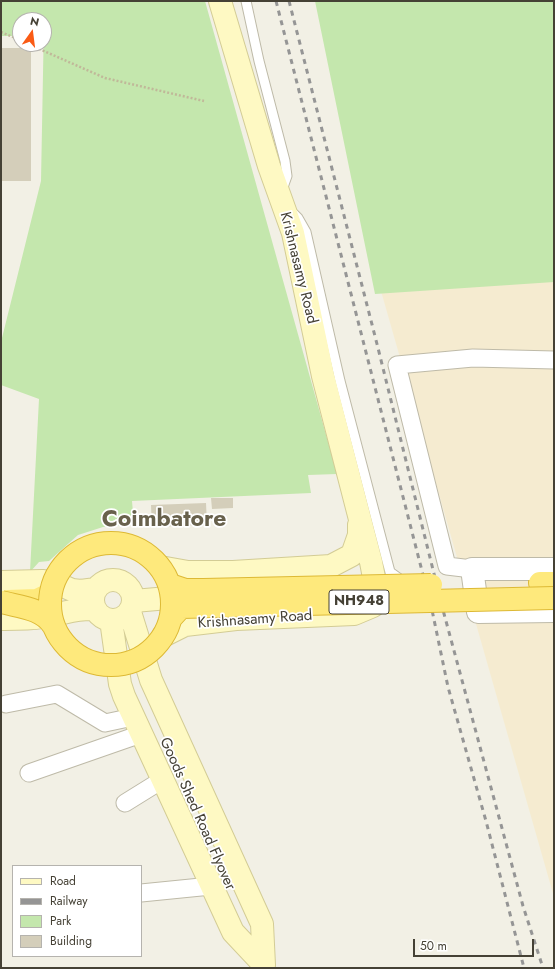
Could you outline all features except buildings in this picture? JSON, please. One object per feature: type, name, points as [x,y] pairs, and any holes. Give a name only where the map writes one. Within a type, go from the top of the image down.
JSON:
[{"type":"highway","name":"NH948","points":[[1,602],[39,612],[48,617],[62,641],[76,654],[92,662],[111,665],[129,662],[154,648],[166,601],[145,553],[127,545],[106,543],[87,548],[70,558],[57,574],[51,593],[50,609],[53,625]]},
{"type":"highway","name":"NH948","points":[[166,601],[185,590],[554,583]]},
{"type":"highway","name":"NH948","points":[[1,602],[37,600],[51,593]]},
{"type":"highway","name":"NH948","points":[[166,601],[181,607],[554,598]]},
{"type":"main road","name":"Krishnasamy Road","points":[[220,1],[293,233],[323,376],[359,516],[378,593],[377,603],[354,614],[236,619],[185,625],[166,601],[188,572],[233,572],[331,566],[352,555],[359,535],[359,516]]},
{"type":"main road","points":[[1,582],[42,581],[56,583],[72,590],[81,591],[113,606],[151,680],[262,924],[265,966]]},
{"type":"main road","points":[[1,619],[49,616],[78,608],[166,601]]},
{"type":"main road","points":[[113,606],[120,684],[137,726],[233,932],[265,966]]},
{"type":"main road","name":"Goods Shed Road Flyover","points":[[129,662],[265,966]]},
{"type":"street","points":[[554,360],[473,358],[397,365],[447,566],[472,569],[554,570]]},
{"type":"street","points":[[472,569],[478,612],[554,611]]},
{"type":"street","points":[[6,704],[57,694],[105,723],[137,726]]},
{"type":"street","points":[[29,773],[137,726]]},
{"type":"street","points":[[125,803],[162,780]]},
{"type":"street","points":[[142,893],[211,886]]},
{"type":"lane","points":[[246,1],[285,161],[286,176],[282,202],[298,218],[306,232],[340,381],[390,572],[418,591]]},
{"type":"path","points":[[1,32],[12,37]]},
{"type":"path","points":[[46,52],[105,78],[204,101]]},
{"type":"shaded area","points":[[554,213],[554,897],[363,228]]},
{"type":"green space","points":[[1,1],[205,1],[337,474],[308,475],[311,493],[132,501],[134,524],[103,527],[78,535],[49,561],[39,562],[30,572],[39,399],[1,385],[1,342],[41,181],[43,52],[52,52],[52,12],[12,12],[12,36],[1,36]]},
{"type":"green space","points":[[315,1],[554,1],[554,282],[375,294]]},
{"type":"railway","points":[[276,1],[432,610],[448,687],[486,821],[524,968]]},
{"type":"railway","points":[[289,1],[377,344],[443,610],[523,906],[543,968]]},
{"type":"district","name":"Coimbatore","points":[[164,520]]}]
